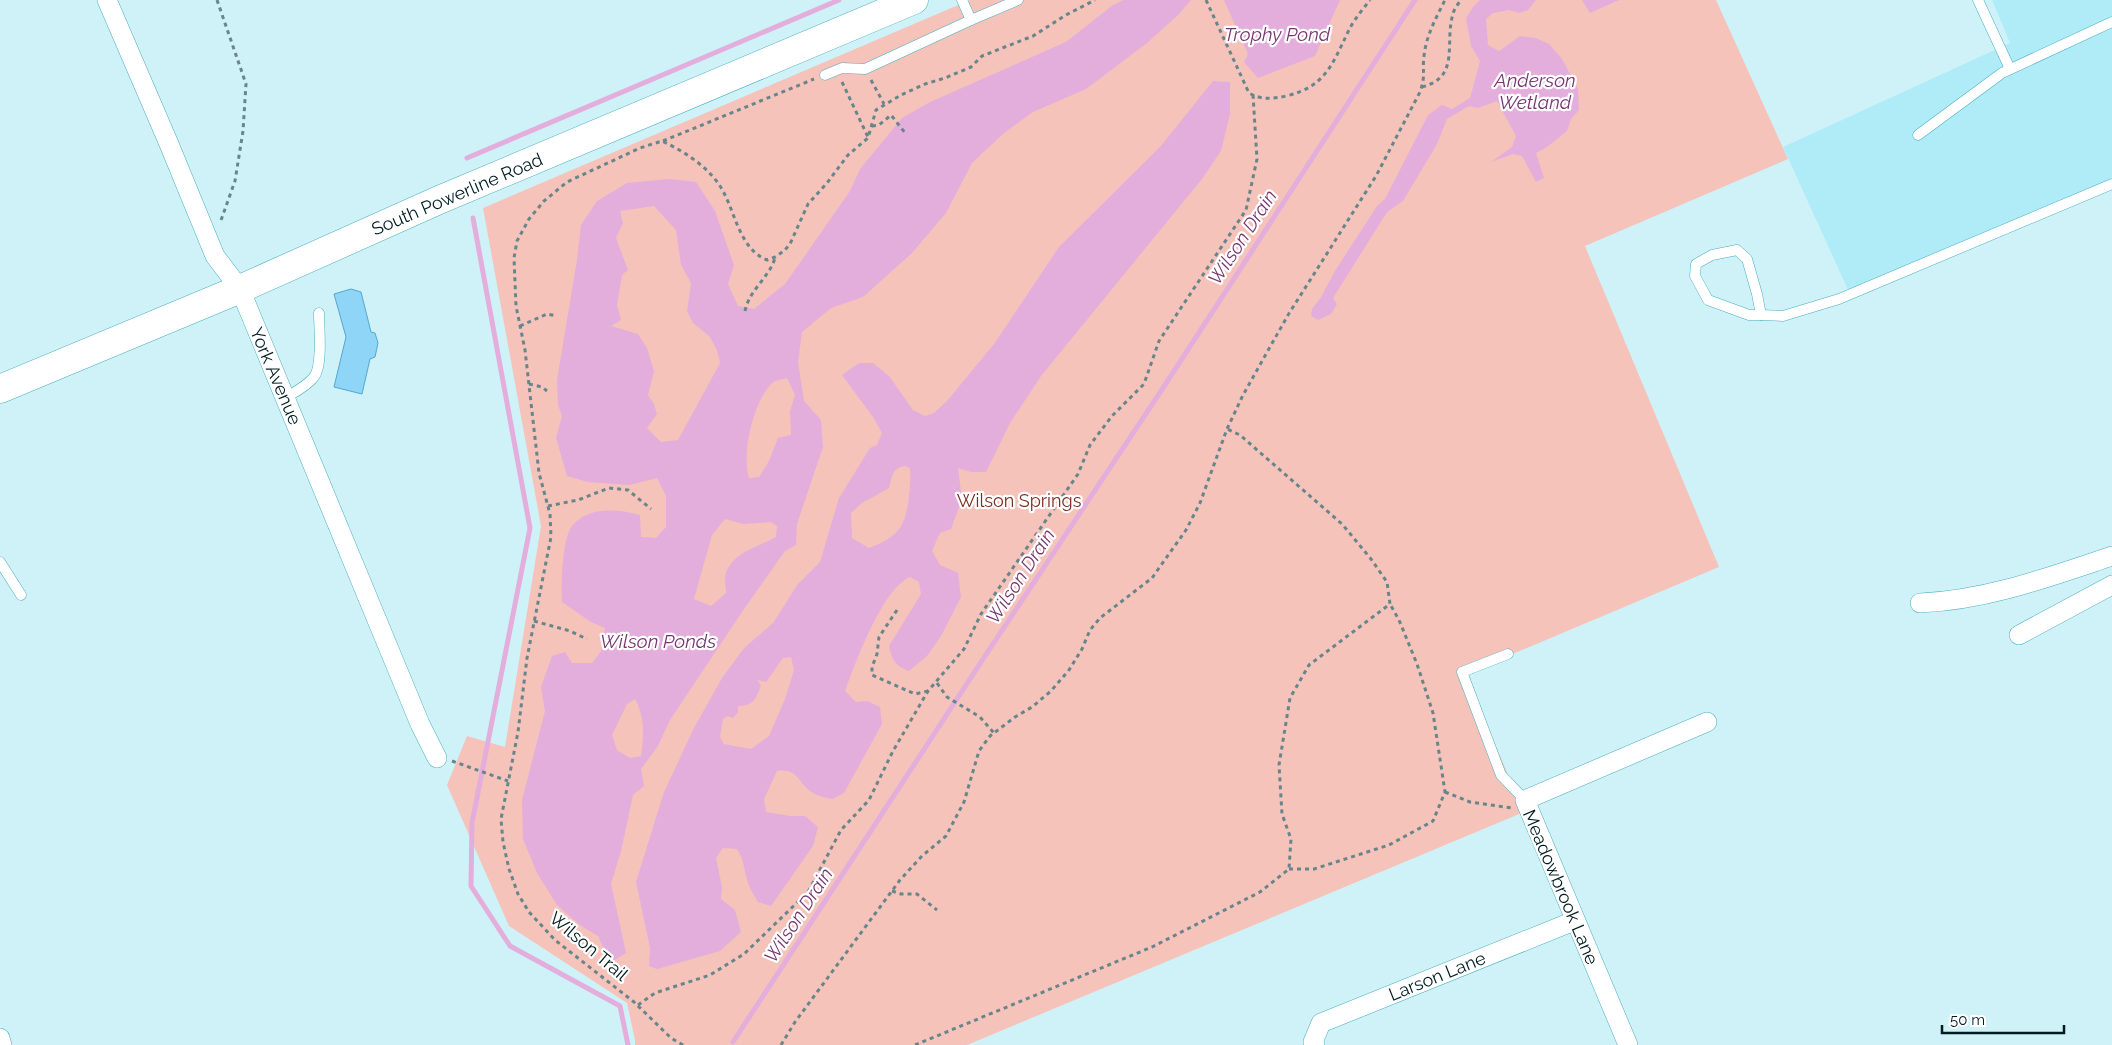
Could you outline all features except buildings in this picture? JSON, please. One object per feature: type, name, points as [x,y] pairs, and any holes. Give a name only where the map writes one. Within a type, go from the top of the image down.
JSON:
[{"type":"street","name":"York Avenue","points":[[107,0],[169,144],[214,256],[240,288],[420,724],[437,758]]},
{"type":"street","name":"South Powerline Road","points":[[0,389],[240,288],[439,200],[914,0]]},
{"type":"street","points":[[1920,603],[1950,602],[1990,594],[2045,579],[2112,556]]},
{"type":"street","points":[[2019,635],[2112,585]]},
{"type":"street","name":"Meadowbrook Lane","points":[[1628,1045],[1527,806],[1707,722]]},
{"type":"street","name":"Larson Lane","points":[[1315,1045],[1313,1042],[1322,1023],[1574,921]]},
{"type":"street","points":[[0,1038],[2,1045]]},
{"type":"lane","points":[[962,0],[971,20]]},
{"type":"lane","points":[[824,74],[842,68],[865,70],[1018,0]]},
{"type":"lane","points":[[1978,0],[2010,69]]},
{"type":"lane","points":[[1918,135],[2002,73],[2112,22]]},
{"type":"lane","points":[[1761,315],[1747,259],[1737,250],[1712,255],[1696,264],[1695,276],[1708,300],[1748,315],[1783,316],[1840,299],[2112,184]]},
{"type":"lane","points":[[285,398],[316,375],[319,363],[319,313]]},
{"type":"lane","points":[[0,562],[21,595]]},
{"type":"lane","points":[[1508,654],[1462,672],[1501,775],[1527,806]]},
{"type":"path","points":[[217,0],[246,84],[243,131],[235,181],[218,231]]},
{"type":"path","points":[[662,141],[689,156],[717,182],[727,196],[745,240],[752,250],[767,260],[784,251],[790,244],[811,199],[827,183],[848,155],[868,138],[876,110],[884,104],[925,84],[971,67],[982,56],[1033,36],[1095,0]]},
{"type":"path","points":[[1206,0],[1243,84],[1249,93],[1258,98],[1272,99],[1292,94],[1315,84],[1326,74],[1349,30],[1370,0]]},
{"type":"path","points":[[781,1045],[808,1004],[842,961],[892,891],[922,856],[946,836],[964,802],[979,751],[994,733],[1052,691],[1069,670],[1082,649],[1090,630],[1100,618],[1152,578],[1186,530],[1200,503],[1227,429],[1261,361],[1376,176],[1422,87],[1425,78],[1424,56],[1432,24],[1445,0]]},
{"type":"path","points":[[1422,87],[1442,78],[1449,64],[1449,38],[1453,13],[1461,0]]},
{"type":"path","points":[[865,70],[884,104]]},
{"type":"path","points":[[824,74],[841,79],[868,138]]},
{"type":"path","name":"Wilson Trail","points":[[683,1045],[671,1038],[638,1005],[555,940],[529,912],[518,894],[503,842],[501,820],[518,732],[526,658],[551,537],[548,506],[539,473],[525,350],[516,306],[514,258],[517,241],[529,219],[544,201],[567,182],[640,148],[662,141],[824,74]]},
{"type":"path","points":[[638,1005],[655,993],[710,975],[744,954],[808,892],[842,830],[869,800],[893,752],[928,691],[937,683],[964,649],[981,614],[1078,474],[1090,445],[1112,416],[1144,384],[1159,341],[1246,210],[1257,159],[1253,95]]},
{"type":"path","points":[[872,126],[879,126],[891,115],[906,134]]},
{"type":"path","points":[[745,311],[746,303],[772,267],[775,257]]},
{"type":"path","points":[[520,326],[547,314],[557,316]]},
{"type":"path","points":[[529,384],[542,387],[547,391]]},
{"type":"path","points":[[915,1045],[1152,947],[1260,892],[1289,869],[1314,868],[1389,845],[1433,821],[1445,792],[1433,713],[1399,620],[1390,604],[1387,582],[1371,558],[1342,524],[1240,435],[1227,429]]},
{"type":"path","points":[[548,506],[578,500],[609,488],[628,490],[651,509]]},
{"type":"path","points":[[1289,869],[1291,840],[1282,814],[1279,765],[1290,698],[1309,665],[1390,604]]},
{"type":"path","points":[[897,610],[879,637],[872,675],[915,694],[928,691]]},
{"type":"path","points":[[534,621],[570,631],[587,639]]},
{"type":"path","points":[[937,683],[948,698],[980,717],[994,733]]},
{"type":"path","points":[[461,763],[508,781]]},
{"type":"path","points":[[1445,792],[1470,802],[1527,806]]},
{"type":"path","points":[[892,891],[901,894],[917,894],[937,910]]},
{"type":"shaded area","points":[[1992,0],[2112,0],[2112,181],[1849,292],[1783,147],[2010,43]]},
{"type":"green space","name":"Wilson Springs","points":[[970,0],[1716,0],[1788,159],[1585,246],[1719,567],[1465,674],[1524,812],[967,1045],[635,1045],[627,1003],[509,926],[447,785],[467,736],[505,747],[541,526],[483,208]]},
{"type":"water","name":"Wilson Ponds","points":[[1123,0],[1191,0],[1178,15],[1147,43],[1086,89],[1033,112],[1004,133],[972,163],[946,213],[912,253],[863,297],[831,308],[802,332],[798,362],[804,401],[821,420],[823,447],[797,524],[796,545],[785,551],[744,609],[670,720],[658,746],[641,769],[644,786],[633,795],[621,851],[611,884],[626,953],[610,963],[598,936],[581,926],[557,905],[537,873],[523,839],[522,800],[545,711],[541,687],[552,656],[565,652],[572,663],[592,663],[601,651],[605,628],[591,622],[562,602],[563,563],[569,532],[572,526],[586,515],[604,511],[622,511],[640,515],[641,537],[656,538],[666,527],[666,496],[657,478],[629,485],[588,482],[567,476],[556,438],[562,416],[558,405],[557,380],[581,225],[597,201],[627,183],[669,179],[696,182],[715,211],[734,265],[728,284],[738,306],[754,309],[785,284],[850,191],[860,169],[902,118],[930,102],[1066,42],[1113,5]],"holes":[[[654,206],[676,230],[681,265],[691,283],[687,311],[693,323],[709,336],[717,350],[720,363],[678,440],[661,442],[647,428],[657,414],[654,404],[648,395],[654,371],[647,348],[638,334],[611,326],[621,320],[617,305],[622,275],[628,270],[616,238],[623,223],[620,211]],[[787,378],[795,395],[790,411],[791,435],[778,438],[769,461],[759,477],[749,478],[747,455],[751,426],[761,399],[775,381]],[[725,519],[743,524],[771,522],[777,526],[776,537],[748,550],[730,566],[725,575],[726,593],[711,606],[694,599],[712,535]],[[635,699],[641,713],[643,727],[641,756],[630,758],[617,750],[612,735],[627,704]]]},
{"type":"water","name":"Trophy Pond","points":[[1224,0],[1340,0],[1315,56],[1258,78],[1244,62],[1248,54]]},
{"type":"water","name":"Anderson Wetland","points":[[1480,0],[1536,0],[1528,10],[1519,13],[1509,10],[1493,13],[1486,19],[1488,45],[1499,51],[1520,36],[1536,38],[1549,44],[1562,59],[1578,89],[1579,110],[1571,119],[1567,131],[1536,153],[1544,178],[1536,182],[1522,156],[1513,154],[1491,162],[1512,147],[1516,136],[1497,101],[1478,108],[1469,106],[1447,119],[1437,144],[1403,201],[1387,212],[1333,298],[1337,304],[1331,314],[1318,320],[1311,316],[1312,309],[1377,206],[1385,199],[1428,115],[1442,105],[1452,109],[1470,98],[1480,61],[1471,46],[1466,18]]},
{"type":"water","points":[[1582,0],[1619,0],[1590,13]]},
{"type":"water","name":"Wilson Ponds","points":[[1213,81],[1230,82],[1230,114],[1221,151],[1202,179],[1041,376],[1010,423],[986,472],[971,472],[958,468],[962,499],[951,529],[940,533],[932,551],[940,565],[958,573],[961,597],[941,636],[927,656],[909,671],[900,667],[895,662],[889,646],[921,594],[919,582],[910,577],[900,584],[880,611],[863,645],[845,691],[856,702],[867,701],[880,707],[882,724],[844,793],[832,799],[820,796],[808,789],[794,774],[777,771],[764,799],[766,812],[790,816],[805,816],[818,827],[813,846],[771,906],[758,902],[756,899],[748,883],[742,859],[737,849],[723,848],[716,858],[722,887],[721,899],[735,910],[741,932],[720,951],[657,969],[649,966],[650,948],[636,882],[664,792],[694,728],[722,678],[744,648],[773,623],[798,584],[820,562],[839,498],[870,448],[877,445],[882,433],[873,417],[842,375],[859,363],[873,363],[889,376],[913,410],[925,416],[934,413],[947,401],[994,344],[1059,247],[1160,147]],"holes":[[[905,466],[910,468],[910,482],[908,506],[904,521],[891,537],[869,548],[852,538],[851,513],[862,503],[889,488],[895,471]],[[791,657],[794,670],[785,699],[769,736],[751,749],[724,744],[720,737],[723,719],[727,716],[733,718],[738,712],[738,706],[751,703],[761,686],[757,680],[766,682],[783,658]]]},
{"type":"waterway","points":[[467,158],[839,0]]},
{"type":"waterway","name":"Wilson Drain","points":[[733,1042],[1163,388],[1415,0]]},
{"type":"waterway","points":[[473,218],[530,528],[472,823],[471,886],[510,946],[620,1006],[628,1045]]}]
